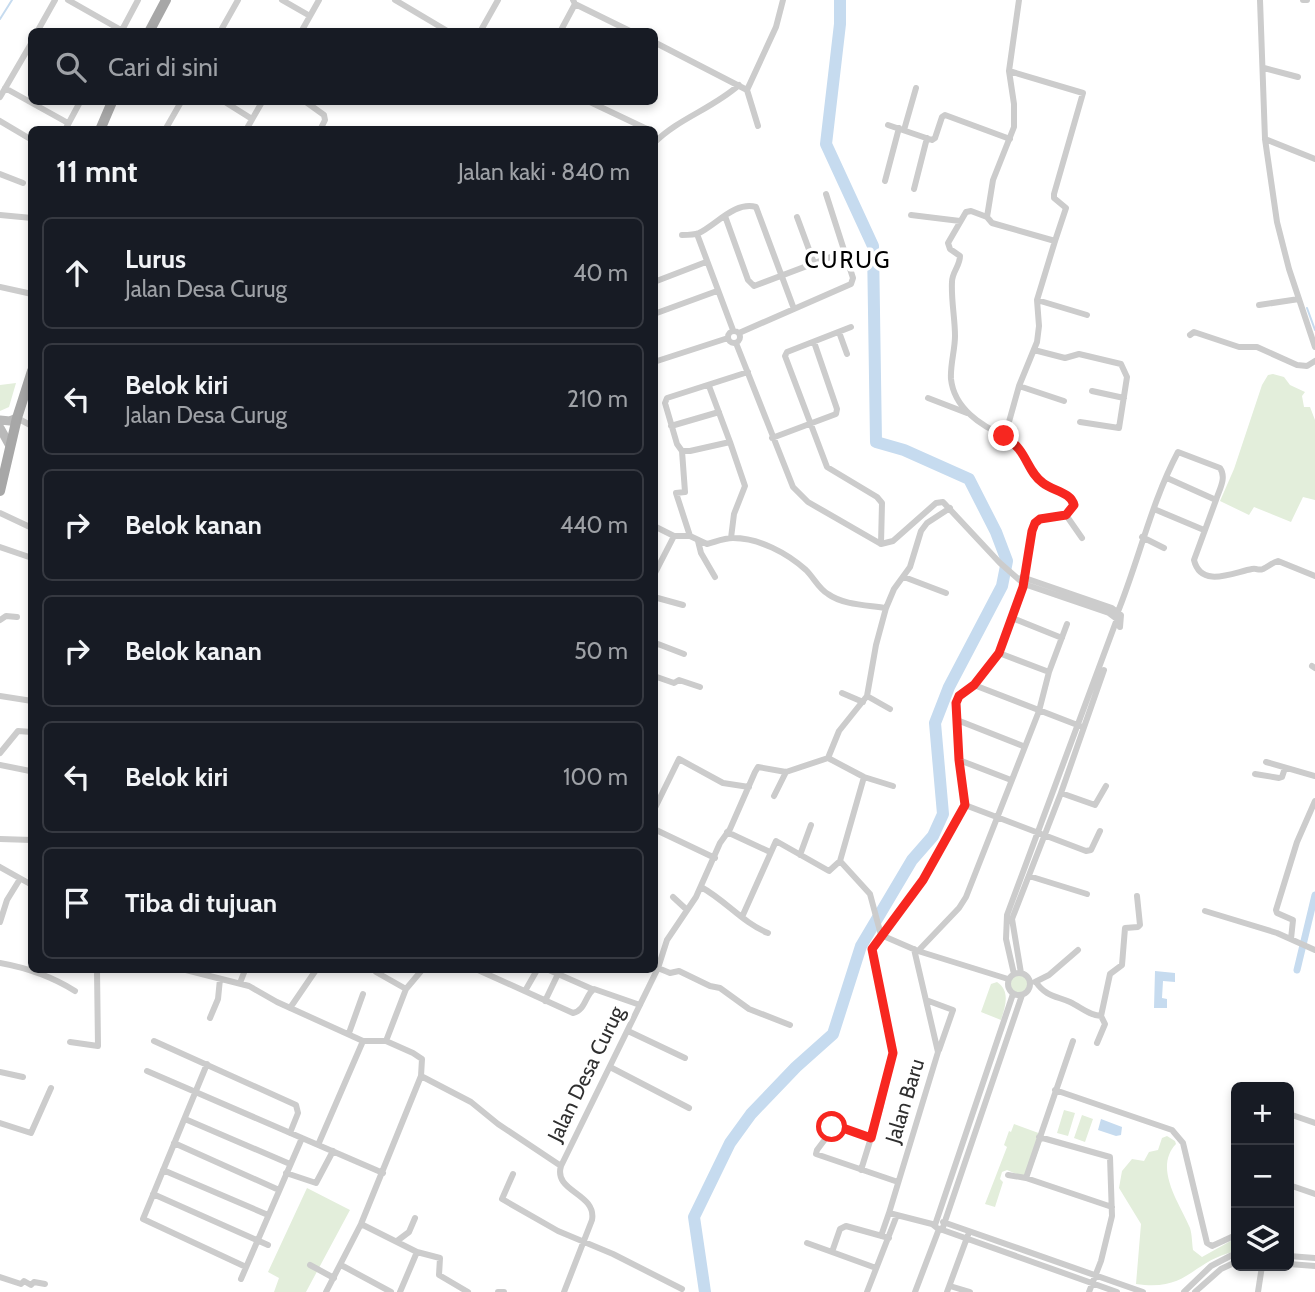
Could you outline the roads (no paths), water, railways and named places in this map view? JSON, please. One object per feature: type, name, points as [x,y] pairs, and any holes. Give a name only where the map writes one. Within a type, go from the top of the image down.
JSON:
[{"type":"main road","points":[[151,28],[166,0]]},
{"type":"main road","points":[[102,126],[111,105]]},
{"type":"main road","points":[[0,491],[6,452],[28,384]]},
{"type":"main road","points":[[0,420],[10,421],[17,418]]},
{"type":"main road","points":[[0,428],[6,452]]},
{"type":"street","points":[[39,28],[55,0]]},
{"type":"street","points":[[68,0],[116,28]]},
{"type":"street","points":[[123,28],[138,0]]},
{"type":"street","points":[[222,28],[238,0]]},
{"type":"street","points":[[282,0],[310,16]]},
{"type":"street","points":[[304,28],[319,0]]},
{"type":"street","points":[[395,0],[442,28]]},
{"type":"street","points":[[482,28],[498,0]]},
{"type":"street","points":[[747,90],[776,27],[783,0]]},
{"type":"street","points":[[987,217],[993,180],[1010,139],[1015,116],[1009,71],[1019,0]]},
{"type":"street","points":[[1260,0],[1265,139],[1277,222],[1315,347]]},
{"type":"street","points":[[562,28],[574,2],[624,28]]},
{"type":"street","points":[[658,44],[747,90],[758,126]]},
{"type":"street","points":[[0,97],[28,47]]},
{"type":"street","points":[[1264,68],[1298,77]]},
{"type":"street","points":[[1004,436],[1019,386],[1034,350],[1039,326],[1037,300],[1066,212],[1064,206],[1054,198],[1054,194],[1083,93],[1009,71]]},
{"type":"street","points":[[658,137],[722,100],[740,85]]},
{"type":"street","points":[[5,88],[28,102]]},
{"type":"street","points":[[885,181],[916,88]]},
{"type":"street","points":[[32,105],[66,126],[78,105]]},
{"type":"street","points":[[167,126],[179,105]]},
{"type":"street","points":[[230,105],[252,118]]},
{"type":"street","points":[[248,126],[260,105]]},
{"type":"street","points":[[310,105],[324,115],[322,126]]},
{"type":"street","points":[[597,105],[640,125]]},
{"type":"street","points":[[888,125],[932,140],[945,115],[1010,139]]},
{"type":"street","points":[[0,121],[28,138]]},
{"type":"street","points":[[914,189],[927,138]]},
{"type":"street","points":[[1265,139],[1315,159]]},
{"type":"street","points":[[0,174],[23,183]]},
{"type":"street","points":[[658,361],[728,338],[728,334],[851,284],[853,278],[826,194]]},
{"type":"street","points":[[682,235],[697,234],[748,205],[756,207],[794,309]]},
{"type":"street","points":[[861,1170],[893,1053],[871,953],[873,945],[923,880],[965,805],[956,710],[959,696],[974,685],[999,653],[1025,581],[1035,523],[1040,519],[1066,515],[1073,508],[1072,499],[1039,480],[1021,449],[1004,436],[980,424],[969,414],[954,392],[951,381],[956,335],[951,279],[960,259],[948,243],[968,212],[987,217],[992,223],[1055,242]]},
{"type":"street","points":[[0,215],[28,218]]},
{"type":"street","points":[[911,215],[960,221]]},
{"type":"street","points":[[725,216],[750,284],[754,286],[844,252]]},
{"type":"street","points":[[797,217],[814,263]]},
{"type":"street","points":[[697,234],[717,291],[740,338],[737,342],[772,438],[797,493],[881,544],[893,541],[936,503],[943,502],[1012,574],[1117,614],[1121,622],[1005,922],[1014,976]]},
{"type":"street","points":[[658,280],[706,262]]},
{"type":"street","points":[[0,287],[28,293]]},
{"type":"street","points":[[658,313],[717,291]]},
{"type":"street","points":[[1259,305],[1299,299]]},
{"type":"street","points":[[1037,300],[1087,315]]},
{"type":"street","points":[[851,327],[785,355],[829,470],[877,497],[882,503],[881,544]]},
{"type":"street","points":[[839,332],[847,354]]},
{"type":"street","points":[[1190,335],[1195,332],[1240,347],[1257,347],[1297,365],[1307,366],[1315,361]]},
{"type":"street","points":[[728,338],[730,342],[737,342]]},
{"type":"street","points":[[772,438],[835,416],[837,411],[814,342]]},
{"type":"street","points":[[1034,350],[1065,358],[1076,354],[1116,361],[1125,368],[1127,377],[1119,428],[1080,422]]},
{"type":"street","points":[[690,536],[676,493],[685,492],[682,451],[671,426],[665,406],[666,400],[748,372]]},
{"type":"street","points":[[709,386],[745,486],[734,514],[731,538]]},
{"type":"street","points":[[1019,386],[1064,401]]},
{"type":"street","points":[[1092,391],[1124,397]]},
{"type":"street","points":[[928,398],[969,414]]},
{"type":"street","points":[[671,426],[719,412]]},
{"type":"street","points":[[17,418],[28,424]]},
{"type":"street","points":[[682,451],[730,442]]},
{"type":"street","points":[[1117,614],[1136,566],[1142,537],[1180,451],[1220,468],[1224,477],[1194,560],[1197,568],[1206,575],[1229,576],[1252,569],[1263,569],[1278,561],[1315,576]]},
{"type":"street","points":[[1167,478],[1216,500]]},
{"type":"street","points":[[893,786],[864,777],[828,758],[839,731],[865,699],[886,608],[894,589],[910,567],[921,531],[927,523],[950,508]]},
{"type":"street","points":[[1154,509],[1204,530]]},
{"type":"street","points":[[0,513],[28,526]]},
{"type":"street","points":[[1066,515],[1082,538]]},
{"type":"street","points":[[658,528],[674,536],[690,536],[706,544],[731,538],[757,542],[785,555],[807,571],[822,590],[835,598],[886,608]]},
{"type":"street","points":[[658,567],[674,536]]},
{"type":"street","points":[[1142,537],[1164,548]]},
{"type":"street","points":[[698,541],[701,553],[715,576]]},
{"type":"street","points":[[0,547],[28,557]]},
{"type":"street","points":[[904,577],[946,593]]},
{"type":"street","points":[[658,598],[683,605]]},
{"type":"street","points":[[0,620],[6,616],[18,617]]},
{"type":"street","points":[[1012,618],[1062,638]]},
{"type":"street","points":[[916,950],[959,908],[966,897],[1039,711],[1049,672],[1067,624]]},
{"type":"street","points":[[658,645],[684,654]]},
{"type":"street","points":[[999,653],[1049,672]]},
{"type":"street","points":[[658,677],[700,687]]},
{"type":"street","points":[[974,685],[1081,727]]},
{"type":"street","points":[[842,693],[890,709]]},
{"type":"street","points":[[0,696],[28,700]]},
{"type":"street","points":[[957,720],[1023,747]]},
{"type":"street","points":[[13,767],[0,753],[18,731],[28,732]]},
{"type":"street","name":"Jalan Desa Curug","points":[[658,968],[667,940],[701,887],[758,767],[786,772],[828,758]]},
{"type":"street","points":[[658,802],[679,759],[723,783],[749,787]]},
{"type":"street","points":[[959,760],[1010,780]]},
{"type":"street","points":[[1266,762],[1315,776]]},
{"type":"street","points":[[0,765],[28,771]]},
{"type":"street","points":[[1255,774],[1279,778],[1285,768]]},
{"type":"street","points":[[1065,770],[1061,793],[1041,834],[1029,876],[1012,919],[1014,976],[1008,988],[1013,994],[1022,995],[1033,983],[1049,975],[1078,950]]},
{"type":"street","points":[[775,796],[786,772]]},
{"type":"street","points":[[742,917],[776,841],[829,871],[840,861],[864,777]]},
{"type":"street","points":[[1061,793],[1096,805],[1105,786]]},
{"type":"street","points":[[1294,941],[1293,920],[1276,910],[1297,842],[1315,801]]},
{"type":"street","points":[[965,805],[1088,851],[1100,831]]},
{"type":"street","points":[[800,855],[811,825]]},
{"type":"street","points":[[658,831],[715,858]]},
{"type":"street","points":[[727,832],[770,852]]},
{"type":"street","points":[[0,839],[28,840]]},
{"type":"street","points":[[840,861],[870,894],[880,934]]},
{"type":"street","points":[[0,867],[28,883]]},
{"type":"street","points":[[1029,876],[1087,894]]},
{"type":"street","points":[[0,922],[7,900],[20,879]]},
{"type":"street","points":[[701,887],[715,895],[747,923],[768,933]]},
{"type":"street","points":[[1097,1043],[1105,1024],[1101,1016],[1110,974],[1122,965],[1125,928],[1140,925],[1137,896]]},
{"type":"street","points":[[673,897],[687,910]]},
{"type":"street","points":[[1205,911],[1315,950]]},
{"type":"street","points":[[880,934],[916,950],[1028,978],[1046,994],[1073,1003],[1083,1012],[1101,1016]]},
{"type":"street","name":"Jalan Baru","points":[[916,950],[938,1052]]},
{"type":"street","points":[[0,963],[28,968]]},
{"type":"street","points":[[658,968],[670,973],[679,971],[720,988],[749,1009],[790,1025]]},
{"type":"street","points":[[43,973],[75,991]]},
{"type":"street","points":[[70,1042],[98,1046],[97,973]]},
{"type":"street","points":[[197,973],[249,986],[363,1041],[386,1041],[422,1059],[421,1076],[383,1172],[361,1224],[326,1292]]},
{"type":"street","points":[[240,983],[244,973]]},
{"type":"street","points":[[290,1008],[314,973]]},
{"type":"street","points":[[378,973],[406,989]]},
{"type":"street","points":[[386,1041],[406,989],[419,973]]},
{"type":"street","points":[[485,973],[569,1012],[582,1008],[592,989]]},
{"type":"street","points":[[498,979],[501,973]]},
{"type":"street","points":[[525,992],[535,973]]},
{"type":"street","points":[[568,978],[570,973]]},
{"type":"street","name":"Jalan Desa Curug","points":[[561,1166],[656,973]]},
{"type":"street","points":[[545,1001],[558,974],[640,1005]]},
{"type":"street","points":[[209,1018],[218,999],[220,979]]},
{"type":"street","points":[[349,1033],[363,993]]},
{"type":"street","points":[[915,1292],[1013,994]]},
{"type":"street","points":[[938,1225],[979,1121],[1022,995]]},
{"type":"street","name":"Jalan Baru","points":[[885,1237],[898,1182],[953,1010],[926,1000]]},
{"type":"street","points":[[628,1031],[685,1058]]},
{"type":"street","points":[[154,1041],[298,1107],[290,1133]]},
{"type":"street","points":[[318,1145],[363,1041]]},
{"type":"street","points":[[1026,1178],[1073,1041]]},
{"type":"street","points":[[207,1064],[144,1220],[246,1267]]},
{"type":"street","points":[[610,1067],[689,1108]]},
{"type":"street","points":[[147,1071],[383,1172]]},
{"type":"street","points":[[0,1072],[23,1077]]},
{"type":"street","points":[[421,1076],[471,1102],[498,1124],[561,1166],[559,1171],[563,1182],[587,1200],[593,1210],[584,1243],[564,1292]]},
{"type":"street","points":[[0,1123],[31,1133],[51,1088]]},
{"type":"street","points":[[1055,1090],[1172,1130],[1183,1143],[1207,1243],[1212,1246],[1231,1237]]},
{"type":"street","points":[[1294,1116],[1315,1123]]},
{"type":"street","points":[[184,1119],[290,1164]]},
{"type":"street","points":[[971,1119],[979,1121]]},
{"type":"street","points":[[871,1138],[835,1126],[817,1150],[818,1156],[898,1182]]},
{"type":"street","points":[[1039,1137],[1109,1156],[1112,1207],[1108,1237],[1089,1292]]},
{"type":"street","points":[[241,1279],[302,1138]]},
{"type":"street","points":[[174,1143],[279,1190]]},
{"type":"street","points":[[286,1173],[316,1183],[333,1152]]},
{"type":"street","points":[[163,1170],[268,1215]]},
{"type":"street","points":[[513,1174],[503,1201],[682,1289]]},
{"type":"street","points":[[1008,1175],[1026,1178],[1112,1207]]},
{"type":"street","points":[[1294,1187],[1315,1195]]},
{"type":"street","points":[[153,1194],[268,1245]]},
{"type":"street","points":[[889,1213],[938,1225],[1094,1280],[1143,1292]]},
{"type":"street","points":[[867,1292],[885,1237],[897,1215]]},
{"type":"street","points":[[397,1241],[409,1231],[415,1218]]},
{"type":"street","points":[[361,1224],[416,1252],[440,1258],[439,1274],[468,1292]]},
{"type":"street","points":[[832,1252],[842,1226],[885,1237]]},
{"type":"street","points":[[968,1235],[948,1289],[970,1292]]},
{"type":"street","points":[[807,1243],[876,1268]]},
{"type":"street","points":[[400,1292],[416,1252]]},
{"type":"street","points":[[1184,1292],[1211,1266],[1231,1256]]},
{"type":"street","points":[[1294,1256],[1315,1258]]},
{"type":"street","points":[[1195,1292],[1221,1269],[1231,1264]]},
{"type":"street","points":[[1294,1264],[1315,1266]]},
{"type":"street","points":[[310,1265],[334,1278]]},
{"type":"street","points":[[341,1265],[391,1292]]},
{"type":"street","points":[[1258,1292],[1261,1271]]},
{"type":"street","points":[[0,1277],[20,1284],[24,1281],[31,1285],[34,1282],[45,1284]]},
{"type":"street","points":[[1094,1280],[1117,1292]]},
{"type":"street","points":[[498,1292],[504,1292]]},
{"type":"water","points":[[1155,971],[1175,973],[1175,982],[1163,981],[1162,998],[1167,999],[1167,1008],[1154,1008]]},
{"type":"water","points":[[1101,1119],[1122,1127],[1121,1135],[1098,1130]]},
{"type":"waterway","points":[[0,19],[12,0]]},
{"type":"waterway","points":[[705,1292],[694,1217],[730,1143],[751,1114],[796,1067],[833,1034],[861,946],[912,860],[933,836],[943,814],[935,723],[949,687],[1002,586],[1007,561],[996,532],[969,479],[904,450],[876,442],[873,246],[826,144],[840,24],[840,0]]},
{"type":"waterway","points":[[1307,308],[1315,330]]},
{"type":"waterway","points":[[1297,970],[1315,895]]},
{"type":"district","name":"CURUG","points":[[848,260]]}]
